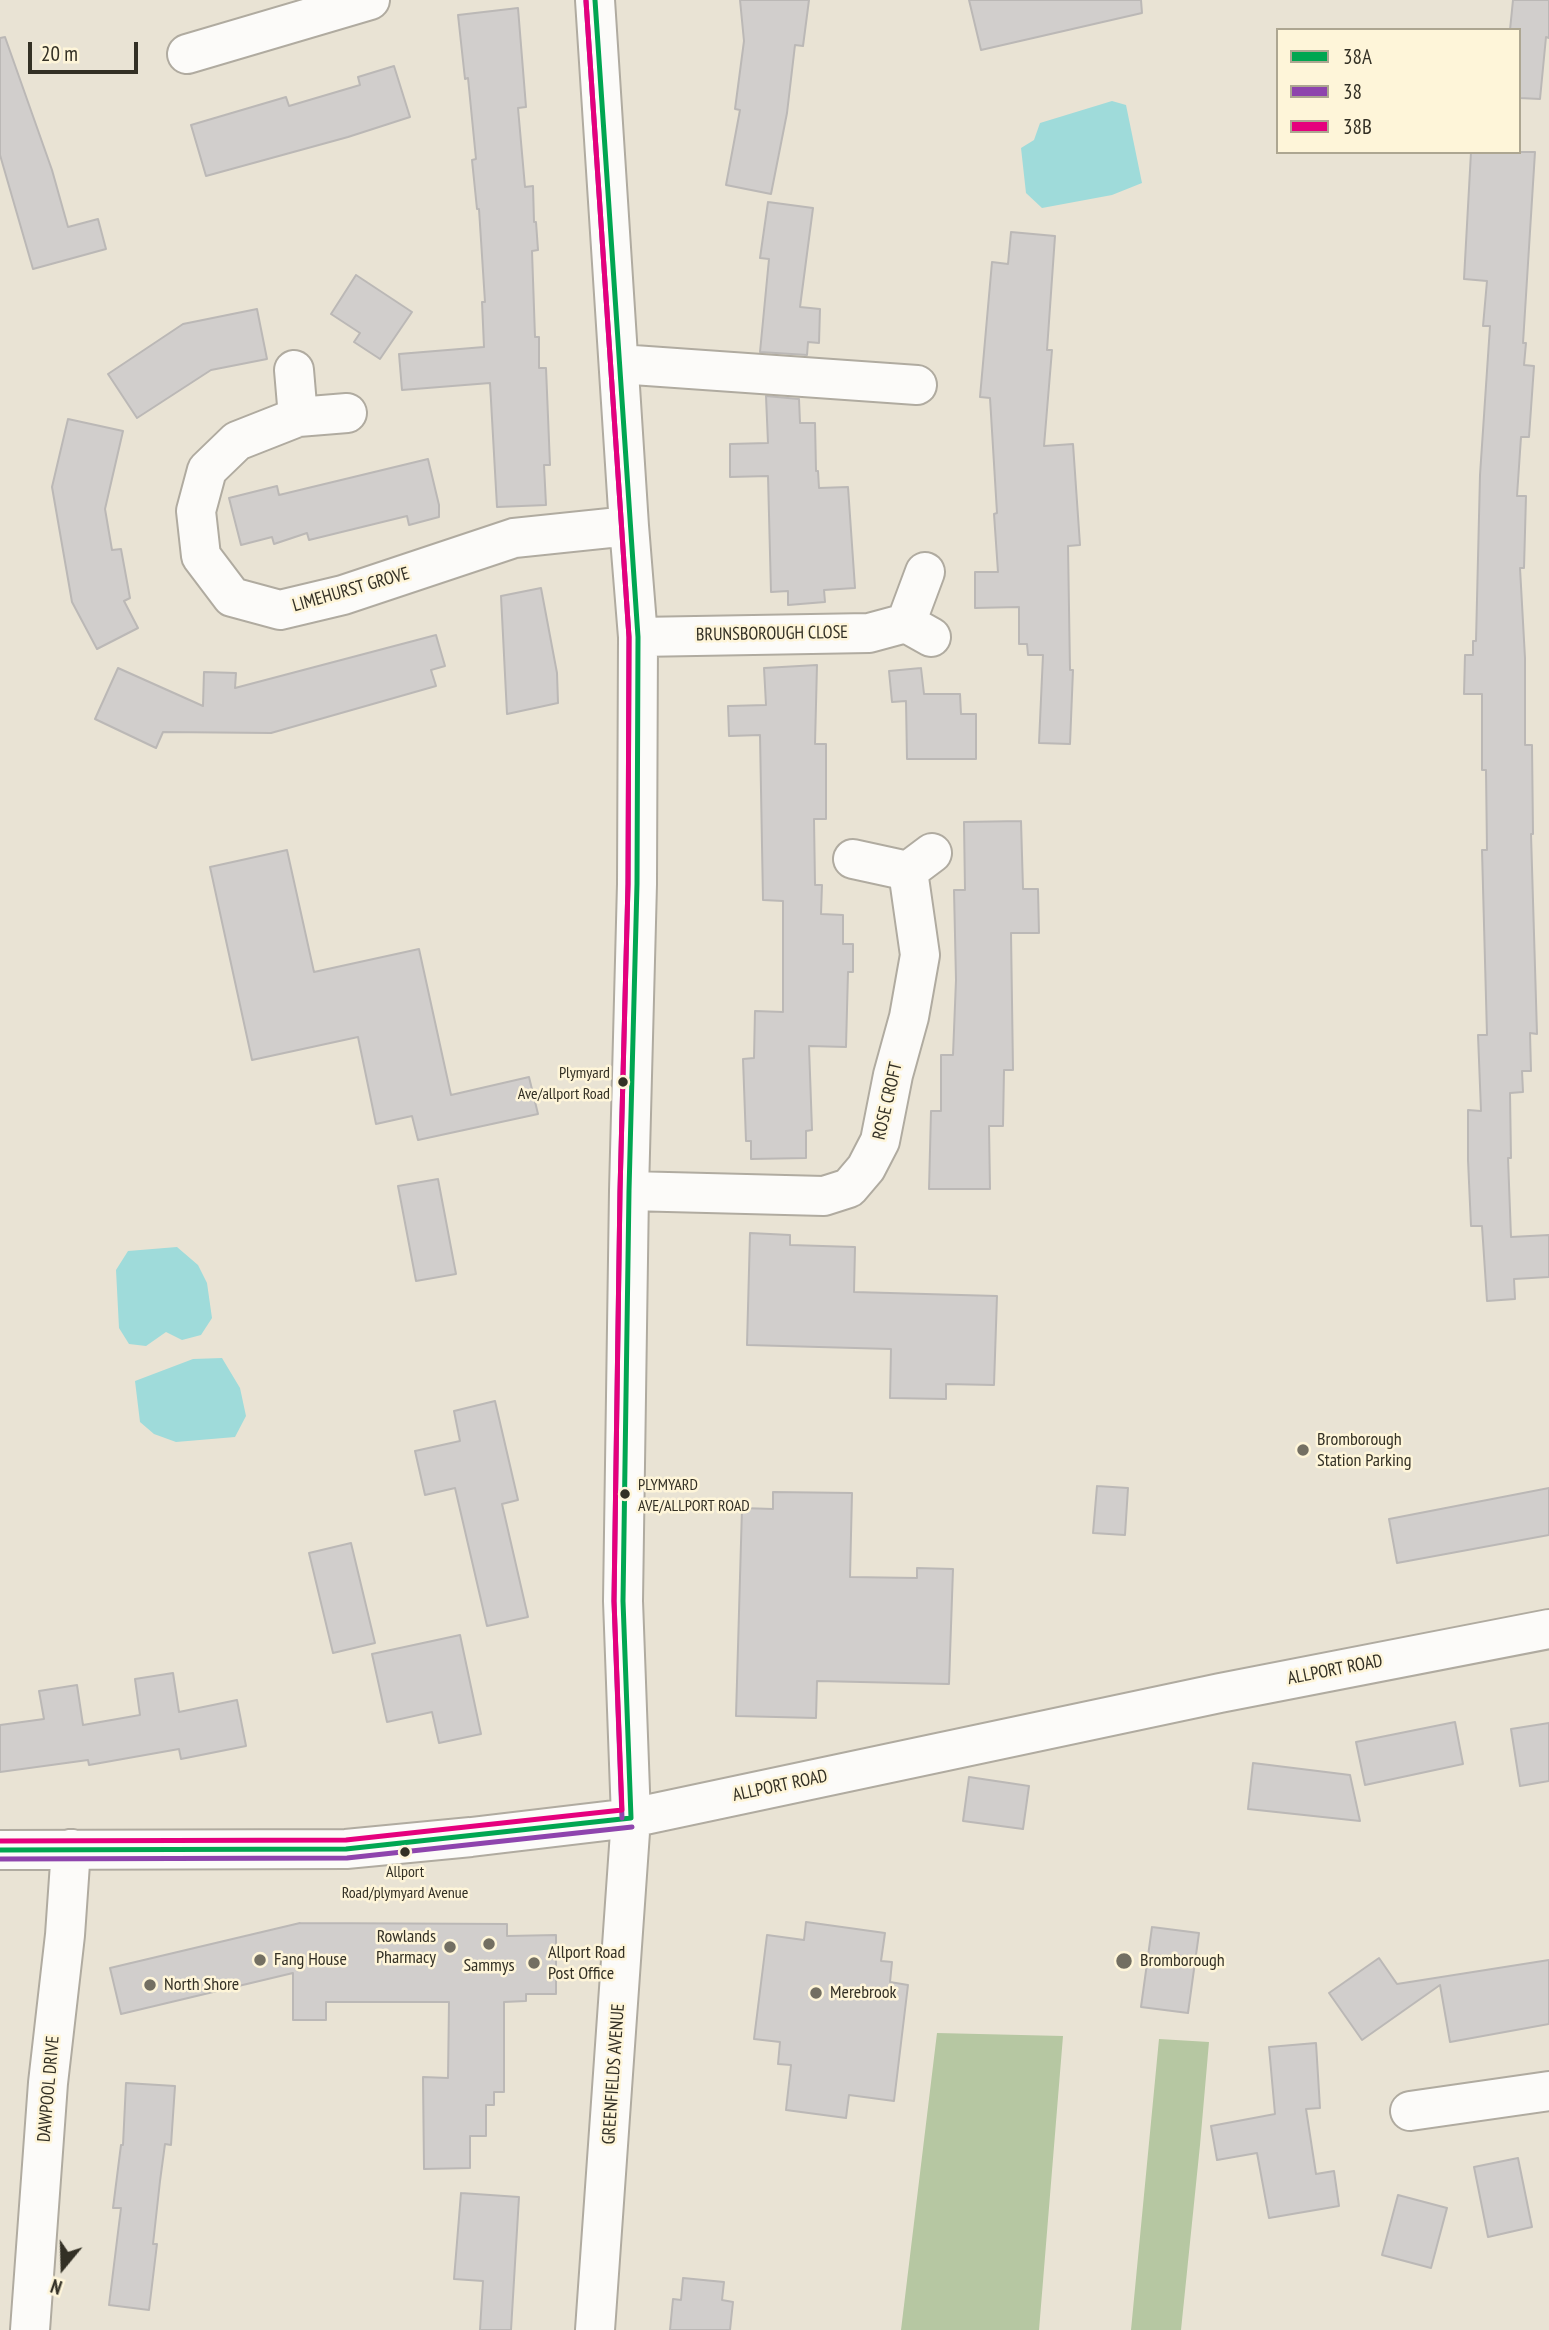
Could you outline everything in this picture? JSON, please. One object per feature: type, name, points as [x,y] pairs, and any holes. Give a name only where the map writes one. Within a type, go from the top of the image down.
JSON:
[{"type":"street","points":[[187,54],[370,0]]},
{"type":"street","name":"GREENFIELDS AVENUE","points":[[595,0],[638,637],[637,884],[623,1601],[631,1818],[595,2330]]},
{"type":"street","points":[[619,364],[917,385]]},
{"type":"street","points":[[294,370],[298,416]]},
{"type":"street","name":"LIMEHURST GROVE","points":[[347,413],[298,416],[237,441],[207,470],[196,511],[201,556],[232,597],[280,610],[343,595],[514,538],[629,526]]},
{"type":"street","name":"BRUNSBOROUGH CLOSE","points":[[638,637],[918,630],[925,572]]},
{"type":"street","name":"ROSE CROFT","points":[[629,1191],[824,1196],[849,1188],[866,1168],[880,1141],[909,1017],[920,955],[920,862],[853,859]]},
{"type":"street","name":"ALLPORT ROAD","points":[[0,1850],[346,1849],[471,1838],[631,1818],[1252,1687],[1549,1629]]},
{"type":"street","name":"DAWPOOL DRIVE","points":[[20,2315],[65,1935],[71,1849]]},
{"type":"street","points":[[1410,2111],[1549,2091]]},
{"type":"green space","points":[[937,2033],[1063,2036],[1039,2330],[901,2330]]},
{"type":"green space","points":[[1159,2039],[1209,2042],[1200,2145],[1181,2330],[1131,2330]]},
{"type":"water","points":[[1112,101],[1126,105],[1142,183],[1112,195],[1042,208],[1026,193],[1021,148],[1034,140],[1040,123]]},
{"type":"water","points":[[177,1247],[198,1265],[207,1283],[212,1318],[201,1335],[182,1340],[166,1332],[146,1346],[129,1344],[119,1328],[116,1270],[128,1251]]},
{"type":"water","points":[[222,1358],[240,1388],[246,1416],[235,1437],[176,1442],[154,1434],[140,1422],[135,1381],[193,1359]]},
{"type":"building","points":[[740,0],[809,0],[803,46],[795,45],[787,113],[771,194],[726,185],[740,110],[735,109],[744,41]]},
{"type":"building","points":[[969,0],[1141,0],[1142,13],[981,50]]},
{"type":"building","points":[[1513,0],[1549,0],[1549,38],[1546,37],[1540,99],[1521,98],[1521,28],[1510,28]]},
{"type":"building","points":[[518,8],[526,107],[518,108],[525,187],[533,186],[538,250],[532,251],[535,337],[539,337],[539,368],[546,368],[550,465],[544,465],[546,505],[497,507],[490,383],[402,390],[399,354],[484,347],[482,302],[485,302],[479,209],[472,160],[476,159],[468,78],[465,79],[458,15]]},
{"type":"building","points":[[5,37],[52,170],[68,227],[98,219],[106,249],[33,269],[0,155],[0,38]]},
{"type":"building","points":[[394,66],[410,117],[206,176],[191,125],[286,97],[289,106],[360,85],[358,77]]},
{"type":"building","points":[[1535,152],[1523,343],[1526,343],[1524,365],[1534,366],[1529,437],[1521,437],[1517,496],[1526,496],[1524,568],[1520,568],[1525,658],[1525,745],[1532,745],[1531,834],[1537,1034],[1530,1033],[1531,1071],[1522,1071],[1523,1092],[1510,1093],[1511,1158],[1508,1158],[1511,1237],[1549,1235],[1549,1277],[1514,1279],[1515,1299],[1487,1301],[1482,1226],[1471,1226],[1468,1160],[1468,1110],[1481,1111],[1478,1035],[1487,1035],[1482,850],[1487,850],[1486,770],[1482,770],[1482,694],[1464,694],[1465,655],[1473,655],[1473,641],[1476,641],[1480,475],[1490,326],[1483,326],[1487,281],[1464,279],[1471,154]]},
{"type":"building","points":[[768,202],[813,208],[800,307],[820,309],[819,343],[808,342],[807,355],[760,352],[769,259],[760,258]]},
{"type":"building","points":[[1011,232],[1055,236],[1047,350],[1052,350],[1044,446],[1073,444],[1080,545],[1068,546],[1070,670],[1073,670],[1070,744],[1039,743],[1043,655],[1028,655],[1027,644],[1019,644],[1019,607],[975,608],[975,572],[998,572],[990,398],[980,397],[992,262],[1008,264]]},
{"type":"building","points":[[356,275],[412,312],[380,359],[354,342],[360,333],[331,314]]},
{"type":"building","points":[[257,309],[267,359],[211,370],[137,418],[108,374],[183,324]]},
{"type":"building","points":[[766,396],[799,399],[800,423],[815,423],[819,488],[848,487],[855,588],[824,590],[825,602],[788,605],[788,591],[771,592],[768,476],[730,477],[730,444],[768,443]]},
{"type":"building","points":[[68,419],[123,431],[105,509],[112,550],[121,549],[130,598],[124,601],[138,628],[97,649],[72,602],[52,487]]},
{"type":"building","points":[[428,459],[439,505],[439,517],[409,525],[407,516],[309,540],[307,533],[274,544],[272,537],[241,545],[229,498],[277,486],[279,495]]},
{"type":"building","points":[[541,588],[557,673],[558,703],[507,714],[501,596]]},
{"type":"building","points":[[436,635],[445,666],[431,670],[436,686],[271,733],[163,732],[156,748],[95,719],[118,668],[203,706],[204,672],[236,673],[235,688]]},
{"type":"building","points":[[817,665],[815,744],[826,744],[826,819],[814,819],[815,885],[822,885],[821,914],[843,915],[843,944],[853,944],[853,972],[848,972],[846,1047],[809,1046],[812,1130],[806,1131],[806,1158],[751,1159],[751,1141],[746,1141],[743,1059],[754,1058],[755,1011],[783,1012],[783,901],[763,900],[760,735],[729,736],[728,706],[766,705],[764,668]]},
{"type":"building","points":[[921,668],[924,694],[960,694],[961,714],[976,714],[976,759],[907,759],[906,701],[892,702],[889,671]]},
{"type":"building","points":[[1021,821],[1023,889],[1038,889],[1039,933],[1011,933],[1013,1070],[1004,1070],[1003,1126],[989,1126],[990,1189],[929,1189],[931,1111],[941,1111],[941,1055],[953,1055],[956,980],[954,890],[965,890],[964,822]]},
{"type":"building","points":[[287,850],[314,972],[419,949],[451,1095],[529,1077],[538,1114],[418,1140],[412,1116],[376,1124],[358,1037],[252,1060],[210,867]]},
{"type":"building","points":[[438,1179],[456,1274],[416,1281],[398,1186]]},
{"type":"building","points":[[750,1233],[790,1235],[790,1245],[855,1247],[854,1292],[997,1296],[994,1385],[946,1384],[946,1399],[890,1398],[891,1349],[747,1345]]},
{"type":"building","points":[[495,1401],[518,1500],[502,1504],[528,1617],[487,1626],[455,1488],[425,1495],[415,1451],[460,1441],[454,1411]]},
{"type":"building","points":[[1097,1486],[1128,1488],[1125,1535],[1093,1533]]},
{"type":"building","points":[[1549,1488],[1549,1535],[1397,1563],[1389,1519]]},
{"type":"building","points":[[773,1492],[852,1493],[850,1577],[917,1578],[917,1568],[953,1569],[949,1684],[817,1681],[816,1718],[736,1716],[742,1508],[773,1509]]},
{"type":"building","points":[[351,1543],[375,1643],[333,1653],[309,1553]]},
{"type":"building","points":[[460,1635],[481,1734],[439,1743],[432,1712],[387,1722],[372,1654]]},
{"type":"building","points":[[173,1673],[179,1712],[237,1700],[246,1746],[181,1759],[179,1749],[89,1765],[88,1760],[0,1772],[0,1725],[44,1719],[39,1691],[77,1685],[83,1725],[140,1715],[135,1679]]},
{"type":"building","points":[[1455,1722],[1463,1764],[1365,1785],[1356,1742]]},
{"type":"building","points":[[1549,1723],[1549,1781],[1520,1786],[1511,1729]]},
{"type":"building","points":[[1253,1763],[1350,1775],[1360,1821],[1248,1809]]},
{"type":"building","points":[[969,1777],[1029,1786],[1023,1829],[963,1821]]},
{"type":"building","points":[[806,1922],[885,1933],[881,1961],[892,1962],[890,1982],[908,1985],[894,2101],[849,2095],[846,2118],[786,2110],[791,2065],[778,2064],[780,2042],[754,2039],[767,1935],[804,1940]]},
{"type":"building","points":[[300,1923],[507,1924],[507,1936],[556,1935],[556,1994],[526,1994],[526,2001],[504,2002],[504,2092],[494,2092],[494,2105],[486,2105],[486,2136],[470,2136],[470,2168],[424,2169],[423,2077],[448,2078],[449,2002],[326,2002],[326,2020],[293,2020],[293,1973],[121,2014],[110,1968]]},
{"type":"building","points":[[1152,1927],[1199,1933],[1188,2013],[1141,2007]]},
{"type":"building","points":[[1379,1958],[1397,1984],[1549,1960],[1549,2024],[1450,2042],[1440,1985],[1362,2040],[1329,1993]]},
{"type":"building","points":[[1316,2043],[1320,2108],[1306,2109],[1316,2174],[1334,2171],[1339,2206],[1269,2218],[1257,2153],[1217,2160],[1211,2126],[1275,2114],[1269,2047]]},
{"type":"building","points":[[126,2083],[175,2086],[171,2145],[165,2144],[160,2181],[153,2244],[157,2244],[149,2310],[109,2305],[121,2208],[113,2208],[123,2145]]},
{"type":"building","points":[[1518,2158],[1532,2227],[1488,2237],[1474,2167]]},
{"type":"building","points":[[461,2193],[519,2197],[511,2330],[480,2330],[483,2281],[454,2279]]},
{"type":"building","points":[[1398,2195],[1447,2208],[1431,2268],[1382,2255]]},
{"type":"building","points":[[683,2278],[724,2282],[722,2300],[733,2302],[730,2330],[670,2330],[673,2299],[681,2300]]},
{"type":"transit line","name":"38A","points":[[595,0],[638,637],[637,884],[623,1601],[631,1818]]},
{"type":"transit line","name":"38","points":[[586,1],[629,637],[628,884],[614,1601],[622,1818]]},
{"type":"transit line","name":"38B","points":[[0,1841],[346,1840],[622,1810],[614,1601],[628,884],[629,637],[586,1]]},
{"type":"transit line","name":"38A","points":[[0,1850],[346,1849],[631,1818]]},
{"type":"transit line","name":"38","points":[[0,1859],[347,1858],[632,1827]]},
{"type":"place","name":"Plymyard Ave/allport Road","points":[[623,1082]]},
{"type":"place","name":"Bromborough Station Parking","points":[[1303,1450]]},
{"type":"place","name":"PLYMYARD AVE/ALLPORT ROAD","points":[[625,1494]]},
{"type":"place","name":"Allport Road/plymyard Avenue","points":[[405,1852]]},
{"type":"place","name":"Sammys","points":[[489,1944]]},
{"type":"place","name":"Rowlands Pharmacy","points":[[450,1947]]},
{"type":"place","name":"Fang House","points":[[260,1960]]},
{"type":"place","name":"Bromborough","points":[[1124,1961]]},
{"type":"place","name":"Allport Road Post Office","points":[[534,1963]]},
{"type":"place","name":"North Shore","points":[[150,1985]]},
{"type":"place","name":"Merebrook","points":[[816,1993]]}]
